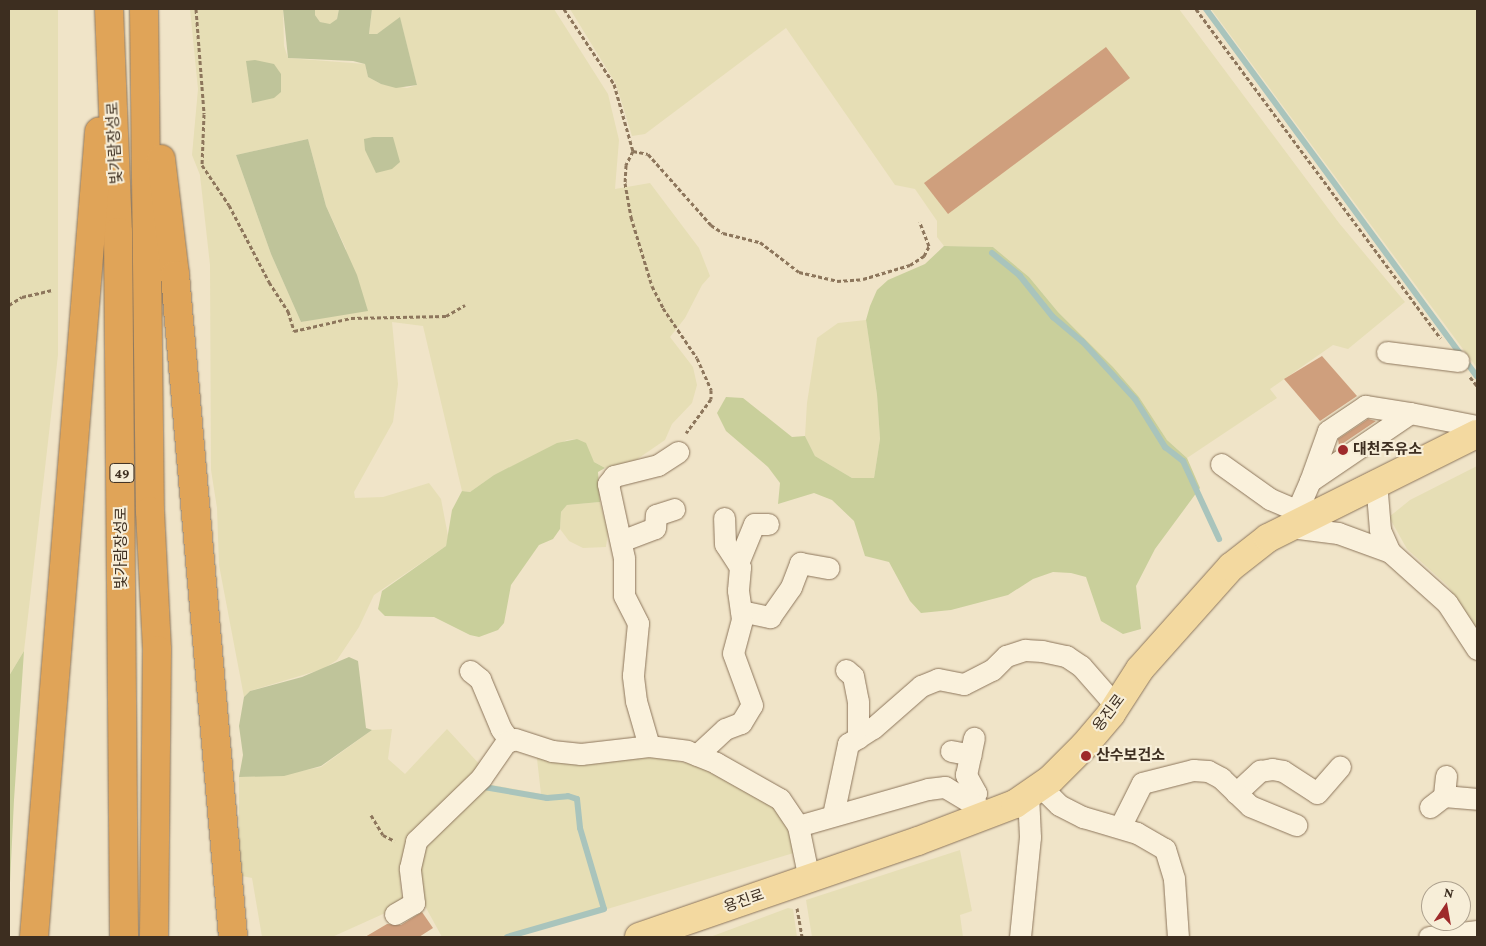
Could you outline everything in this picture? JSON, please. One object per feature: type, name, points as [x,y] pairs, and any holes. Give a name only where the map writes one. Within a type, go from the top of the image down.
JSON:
[{"type":"highway","points":[[34,937],[109,13]]},
{"type":"highway","name":"빛가람장성로","points":[[109,13],[119,242],[124,937]]},
{"type":"highway","points":[[144,15],[175,275],[233,937]]},
{"type":"highway","name":"빛가람장성로","points":[[144,15],[150,511],[157,650],[154,937]]},
{"type":"main road","name":"용진로","points":[[639,937],[801,882],[980,808],[1034,791],[1077,752],[1116,706],[1140,669],[1231,567],[1294,519],[1477,434]]},
{"type":"lane","points":[[1387,352],[1458,361]]},
{"type":"lane","points":[[1294,519],[1328,432],[1365,406],[1477,426]]},
{"type":"lane","points":[[1310,481],[1410,413]]},
{"type":"lane","points":[[649,746],[636,701],[632,675],[638,624],[624,595],[622,541],[610,502],[610,478],[658,465],[678,452]]},
{"type":"lane","points":[[1221,464],[1270,499],[1294,519],[1390,552],[1447,604],[1477,649]]},
{"type":"lane","points":[[1376,481],[1380,530],[1390,552]]},
{"type":"lane","points":[[622,541],[655,528],[656,515],[674,509]]},
{"type":"lane","points":[[724,518],[725,544],[738,563]]},
{"type":"lane","points":[[697,755],[725,729],[741,723],[750,713],[752,705],[733,653],[741,611],[738,563],[754,524],[768,524]]},
{"type":"lane","points":[[741,611],[770,617],[791,587],[800,563],[829,568]]},
{"type":"lane","points":[[833,815],[848,744],[858,738],[921,686],[938,679],[964,684],[992,670],[1006,656],[1025,650],[1066,656],[1080,666],[1116,706]]},
{"type":"lane","points":[[846,670],[853,676],[858,701],[858,738]]},
{"type":"lane","points":[[470,671],[480,679],[501,730],[510,741]]},
{"type":"lane","points":[[395,914],[414,903],[410,882],[414,849],[426,829],[472,788],[510,741],[515,739],[552,751],[581,754],[649,746],[697,755],[771,792],[790,811],[798,826],[801,882]]},
{"type":"lane","points":[[950,751],[973,746],[966,775],[976,793],[980,808]]},
{"type":"lane","points":[[1236,793],[1260,771],[1272,769],[1283,771],[1317,793],[1340,768]]},
{"type":"lane","points":[[1120,827],[1142,783],[1154,778],[1193,770],[1208,771],[1250,806],[1296,825]]},
{"type":"lane","points":[[798,826],[928,789],[945,787],[980,808]]},
{"type":"lane","points":[[1020,937],[1034,791],[1083,817],[1120,827],[1166,849],[1174,879],[1178,937]]},
{"type":"lane","points":[[1440,793],[1477,799]]},
{"type":"lane","points":[[1428,937],[1477,932]]},
{"type":"path","points":[[196,9],[204,114],[202,165],[229,205],[269,282],[288,311],[294,331],[351,318],[446,316],[465,305]]},
{"type":"path","points":[[564,9],[614,84],[633,150],[626,165],[625,183],[631,217],[652,286],[663,308],[697,358],[711,390],[711,399],[685,435],[678,452]]},
{"type":"path","points":[[1196,9],[1477,386]]},
{"type":"path","points":[[633,150],[648,154],[711,225],[724,233],[760,242],[799,272],[817,279],[863,279],[910,265],[924,256],[928,246],[920,222]]},
{"type":"path","points":[[9,304],[22,297],[53,290]]},
{"type":"path","points":[[371,815],[383,835],[414,849]]},
{"type":"path","points":[[801,882],[802,937]]},
{"type":"shaded area","points":[[9,9],[58,9],[58,355],[24,651],[9,676]]},
{"type":"shaded area","points":[[190,9],[283,9],[284,46],[288,58],[365,64],[368,77],[381,84],[407,88],[417,85],[400,18],[377,34],[369,34],[372,9],[554,9],[608,94],[619,140],[615,189],[650,183],[699,248],[710,276],[702,285],[685,318],[670,337],[693,367],[697,385],[692,403],[672,424],[665,440],[633,462],[605,468],[594,462],[577,439],[567,440],[494,475],[470,492],[462,491],[423,326],[392,322],[398,384],[393,422],[354,492],[355,498],[383,497],[429,483],[441,499],[448,536],[446,546],[374,595],[359,627],[337,660],[323,669],[250,691],[244,697],[219,565],[217,508],[211,470],[210,265],[200,175],[192,155],[198,89]],"holes":[[[308,139],[326,206],[346,249],[330,316],[301,322],[271,254],[236,155]]]},
{"type":"shaded area","points":[[315,9],[339,9],[337,19],[330,25],[320,22],[315,15]]},
{"type":"shaded area","points":[[570,9],[1179,9],[1339,223],[1405,302],[1348,349],[1333,345],[1270,389],[1277,398],[1187,458],[1167,440],[1139,397],[1113,367],[1058,312],[1029,277],[993,247],[944,246],[937,237],[937,221],[915,189],[895,185],[786,28],[645,134],[632,136],[616,84]]},
{"type":"shaded area","points":[[1211,9],[1477,9],[1477,368]]},
{"type":"shaded area","points":[[866,320],[877,395],[880,439],[874,478],[852,478],[815,456],[805,436],[807,403],[817,338],[838,323]]},
{"type":"shaded area","points":[[1477,466],[1477,631],[1448,586],[1407,549],[1389,517],[1410,500]]},
{"type":"shaded area","points":[[600,502],[608,532],[606,547],[583,548],[569,541],[560,529],[561,512],[567,505]]},
{"type":"shaded area","points":[[392,729],[388,759],[405,774],[447,729],[482,767],[405,853],[400,882],[403,905],[332,937],[262,937],[252,878],[242,876],[239,858],[239,777],[285,774],[321,767],[372,730]]},
{"type":"shaded area","points":[[536,750],[646,754],[695,765],[776,801],[797,852],[514,937],[442,937],[419,895],[417,853],[482,783],[541,794]]},
{"type":"shaded area","points":[[960,850],[972,911],[960,915],[963,937],[812,937],[806,900]]},
{"type":"shaded area","points":[[788,908],[793,909],[797,937],[710,937]]},
{"type":"green space","points":[[283,9],[315,9],[315,15],[320,22],[330,24],[337,19],[339,9],[372,9],[369,34],[377,34],[400,17],[417,85],[396,88],[381,84],[368,77],[365,64],[353,61],[288,58]]},
{"type":"green space","points":[[255,60],[274,64],[281,74],[281,92],[274,98],[252,103],[246,61]]},
{"type":"green space","points":[[393,137],[400,162],[392,169],[376,173],[365,150],[364,139]]},
{"type":"green space","points":[[308,139],[326,206],[357,275],[368,311],[301,322],[271,254],[236,155]]},
{"type":"green space","points":[[944,246],[993,247],[1029,277],[1058,312],[1113,367],[1139,397],[1167,440],[1187,458],[1200,488],[1155,549],[1136,586],[1141,629],[1123,634],[1101,621],[1086,577],[1071,573],[1053,572],[1033,579],[1008,595],[951,610],[921,613],[910,601],[889,562],[865,556],[854,521],[832,500],[814,493],[778,504],[780,483],[768,467],[726,431],[717,413],[726,397],[743,398],[792,437],[805,436],[815,456],[852,478],[874,478],[880,439],[877,395],[866,320],[870,306],[877,290],[888,280],[925,264]]},
{"type":"green space","points":[[577,439],[586,443],[594,462],[605,468],[598,472],[600,502],[567,505],[561,512],[560,529],[553,539],[539,545],[511,585],[504,623],[498,630],[479,637],[470,635],[434,617],[385,616],[378,609],[382,591],[446,546],[452,510],[462,491],[470,492],[494,475],[557,443]]},
{"type":"green space","points":[[24,651],[14,800],[9,904],[9,676]]},
{"type":"green space","points":[[349,657],[358,661],[366,728],[372,730],[321,766],[284,776],[239,777],[243,755],[239,726],[244,697],[250,691],[302,677]]},
{"type":"building","points":[[1106,47],[1130,78],[948,214],[924,183]]},
{"type":"building","points":[[1322,356],[1357,396],[1320,421],[1284,379]]},
{"type":"building","points":[[1368,419],[1376,421],[1339,446],[1338,439]]},
{"type":"building","points":[[422,912],[433,928],[419,937],[365,937],[387,924],[401,925]]},
{"type":"waterway","points":[[1206,9],[1477,376]]},
{"type":"waterway","points":[[992,253],[1020,276],[1053,317],[1082,341],[1135,399],[1165,447],[1183,461],[1219,539]]},
{"type":"waterway","points":[[484,787],[547,798],[568,796],[577,799],[580,828],[604,909],[507,937]]},
{"type":"place","name":"대천주유소","points":[[1343,450]]},
{"type":"place","name":"산수보건소","points":[[1086,756]]}]
